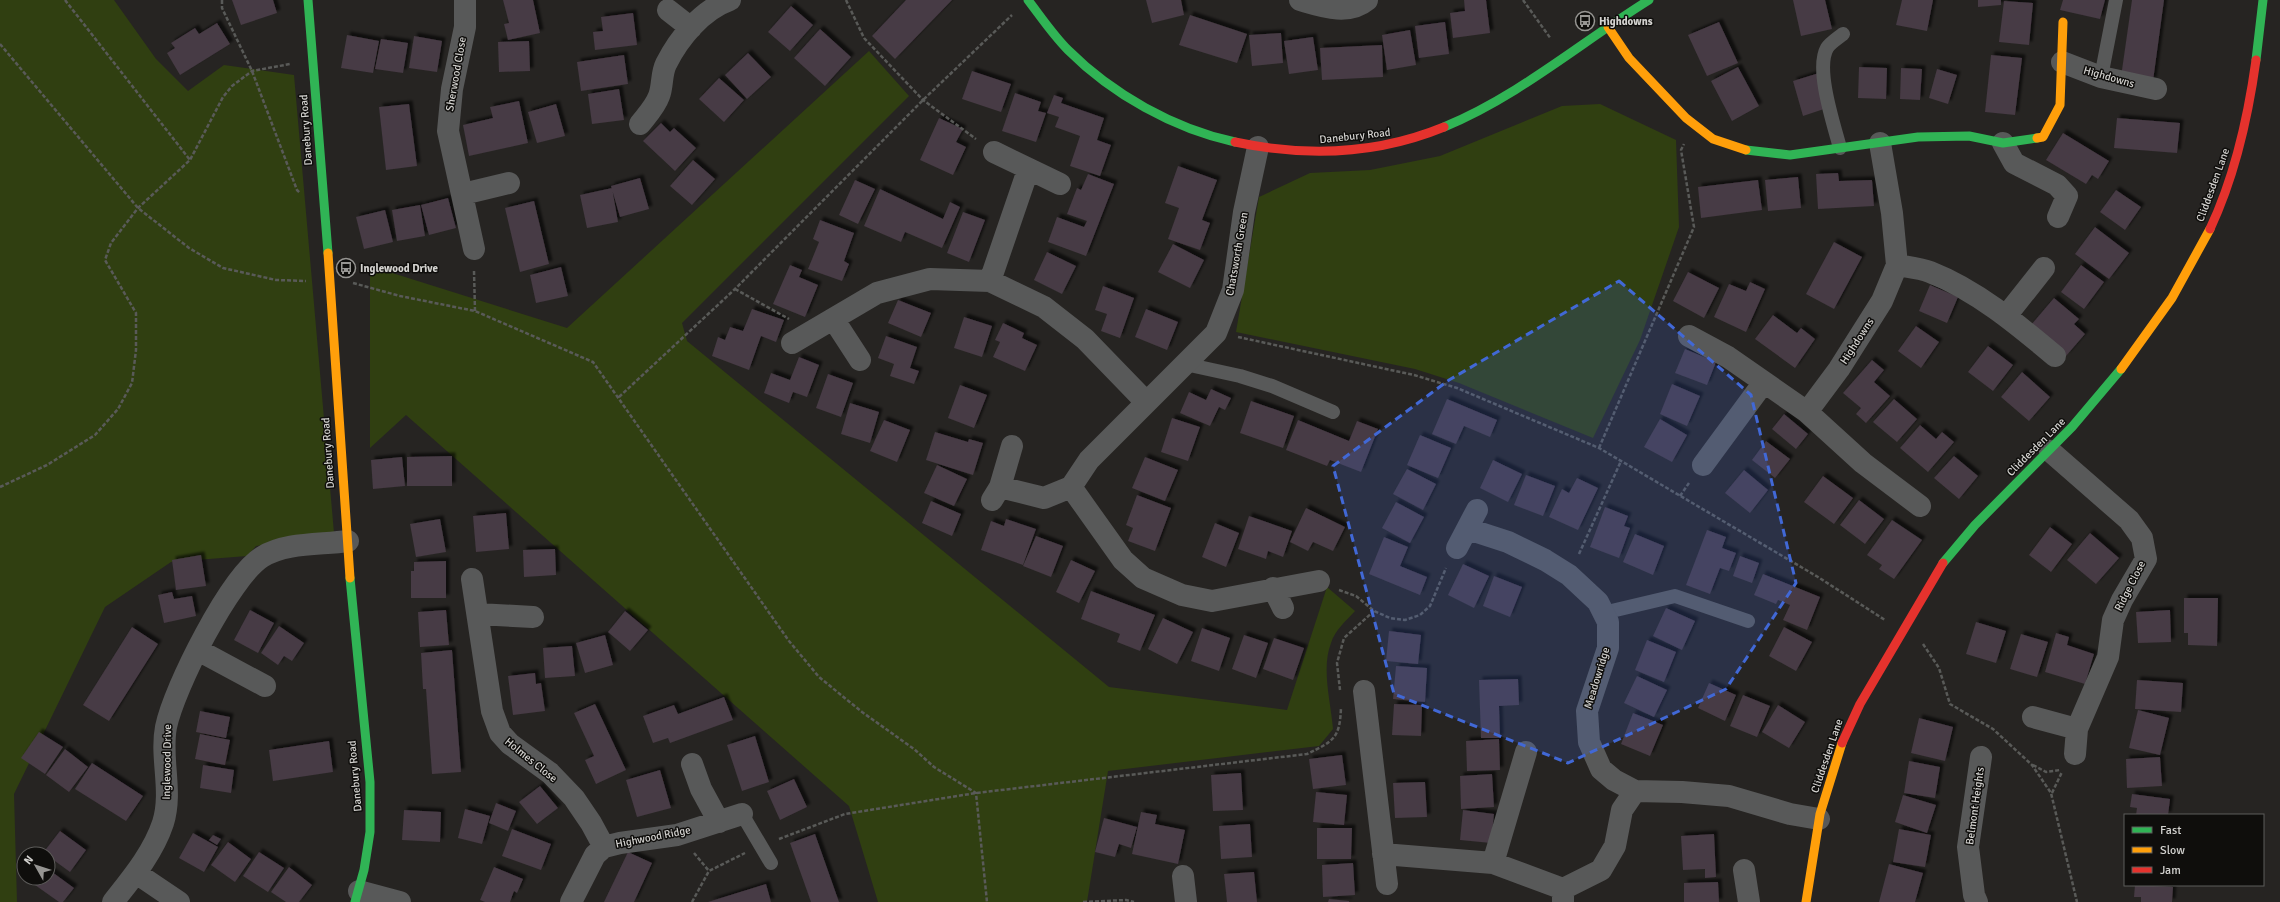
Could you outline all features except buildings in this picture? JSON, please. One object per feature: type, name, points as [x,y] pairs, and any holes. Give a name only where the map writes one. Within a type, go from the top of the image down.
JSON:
[{"type":"street","name":"Danebury Road","points":[[308,0],[348,542],[371,809],[367,852],[357,897]]},
{"type":"street","name":"Sherwood Close","points":[[465,0],[465,27],[452,89],[448,131],[474,249]]},
{"type":"street","points":[[640,124],[653,109],[659,96],[661,79],[666,64],[691,28],[715,7],[730,0]]},
{"type":"street","name":"Danebury Road","points":[[1028,0],[1073,55],[1123,94],[1175,123],[1206,136],[1258,147],[1320,152],[1345,151],[1390,144],[1424,134],[1477,112],[1512,92],[1649,0]]},
{"type":"street","points":[[1300,0],[1335,9],[1353,6],[1367,0]]},
{"type":"street","name":"Cliddesden Lane","points":[[1806,902],[1819,819],[1846,731],[1932,580],[1949,554],[1968,533],[2050,451],[2110,384],[2136,350],[2182,281],[2205,240],[2220,204],[2244,133],[2254,79],[2263,0]]},
{"type":"street","points":[[668,10],[691,28]]},
{"type":"street","points":[[1608,27],[1629,58],[1686,118],[1713,139],[1752,152],[1790,155],[1918,137],[1969,136],[2003,143],[2043,137],[2060,105],[2063,22]]},
{"type":"street","name":"Highdowns","points":[[2062,62],[2101,77],[2156,89]]},
{"type":"street","name":"Highdowns","points":[[1807,412],[1839,369],[1882,301],[1897,265],[1892,214],[1880,142]]},
{"type":"street","points":[[2003,143],[2014,162],[2057,186],[2067,196],[2058,217]]},
{"type":"street","name":"Chatsworth Green","points":[[1071,487],[1089,460],[1216,333],[1233,290],[1244,212],[1258,147]]},
{"type":"street","points":[[994,152],[1028,170],[1060,184]]},
{"type":"street","points":[[990,281],[1028,170]]},
{"type":"street","points":[[463,194],[509,183]]},
{"type":"street","points":[[1897,265],[1929,272],[2006,316],[2055,356]]},
{"type":"street","points":[[2006,316],[2044,268]]},
{"type":"street","points":[[798,340],[834,320],[877,293],[930,278],[990,281],[1044,307],[1085,339],[1146,402]]},
{"type":"street","points":[[834,320],[860,360]]},
{"type":"street","points":[[1689,336],[1728,357],[1807,412],[1863,463],[1920,506]]},
{"type":"street","points":[[1703,465],[1764,382]]},
{"type":"street","points":[[1012,446],[996,493],[1044,498],[1071,487],[1123,560],[1143,578],[1182,596],[1212,601],[1273,588],[1319,581]]},
{"type":"street","name":"Ridge Close","points":[[2050,451],[2129,520],[2142,538],[2146,559],[2122,600],[2113,620],[2108,657],[2077,729],[2070,762]]},
{"type":"street","points":[[1457,548],[1478,510]]},
{"type":"street","name":"Meadowridge","points":[[1468,529],[1508,542],[1545,560],[1569,575],[1598,602],[1608,622],[1608,648],[1587,711],[1589,742],[1601,768],[1614,780],[1635,791],[1682,792],[1729,796],[1790,814],[1819,819]]},
{"type":"street","name":"Inglewood Drive","points":[[113,902],[136,873],[152,847],[164,821],[167,793],[166,727],[182,683],[198,650],[242,574],[263,557],[287,548],[348,542]]},
{"type":"street","name":"Holmes Close","points":[[472,579],[492,712],[500,733],[510,744],[550,773],[574,798],[591,823],[604,847]]},
{"type":"street","points":[[1273,588],[1283,608]]},
{"type":"street","points":[[478,614],[532,617]]},
{"type":"street","points":[[198,650],[265,686]]},
{"type":"street","points":[[1364,691],[1387,884]]},
{"type":"street","points":[[2033,717],[2077,729]]},
{"type":"street","points":[[1493,863],[1526,752]]},
{"type":"street","name":"Belmont Heights","points":[[1977,902],[1974,895],[1968,847],[1981,757]]},
{"type":"street","points":[[692,764],[701,789],[719,822]]},
{"type":"street","points":[[1383,854],[1493,863],[1563,896],[1601,870],[1615,846],[1622,810],[1635,791]]},
{"type":"street","name":"Highwood Ridge","points":[[571,902],[595,855],[604,847],[620,843],[677,835],[742,814]]},
{"type":"street","points":[[1744,870],[1749,902]]},
{"type":"street","points":[[136,873],[179,902]]},
{"type":"street","points":[[1183,876],[1186,902]]},
{"type":"street","points":[[357,897],[400,902]]},
{"type":"lane","points":[[2101,77],[2116,0]]},
{"type":"lane","points":[[1840,148],[1825,79],[1824,58],[1828,47],[1843,34]]},
{"type":"lane","points":[[1185,364],[1246,378],[1333,412]]},
{"type":"lane","points":[[1603,613],[1675,596],[1748,621]]},
{"type":"lane","name":"Highwood Ridge","points":[[742,814],[771,863]]},
{"type":"path","points":[[65,0],[78,19],[190,160]]},
{"type":"path","points":[[222,0],[222,8],[252,71],[297,190],[301,195]]},
{"type":"path","points":[[846,0],[864,38],[923,100],[994,152]]},
{"type":"path","points":[[1523,0],[1552,39]]},
{"type":"path","points":[[619,397],[735,289],[923,100],[1013,14]]},
{"type":"path","points":[[0,44],[138,208],[189,248],[223,268],[276,280],[310,281]]},
{"type":"path","points":[[0,487],[47,465],[95,435],[118,409],[132,382],[136,350],[136,314],[105,260],[111,243],[138,208],[190,160],[223,96],[232,86],[252,71],[294,63]]},
{"type":"path","points":[[1599,448],[1694,227],[1681,150],[1686,137]]},
{"type":"path","points":[[474,249],[475,311]]},
{"type":"path","points":[[351,282],[400,296],[475,311],[593,362],[789,641],[819,677],[862,712],[914,749],[934,767],[976,793]]},
{"type":"path","points":[[735,289],[793,321],[798,340]]},
{"type":"path","points":[[1216,333],[1414,375],[1457,388],[1599,448],[1818,578],[1875,615],[1886,620]]},
{"type":"path","points":[[1569,575],[1620,461]]},
{"type":"path","points":[[1319,581],[1356,596],[1374,611],[1390,618],[1404,620],[1420,615],[1430,606],[1440,579],[1457,548]]},
{"type":"path","points":[[1340,692],[1337,663],[1344,638],[1374,611]]},
{"type":"path","points":[[1919,639],[1938,668],[1950,704],[1993,730],[2032,765],[2052,793],[2077,902]]},
{"type":"path","points":[[692,902],[709,871],[761,845],[845,814],[976,793],[1307,754],[1328,744],[1340,728],[1340,699]]},
{"type":"path","points":[[2032,765],[2046,772],[2070,762]]},
{"type":"path","points":[[976,793],[987,902]]},
{"type":"path","points":[[1083,902],[1126,900],[1134,902]]},
{"type":"highlighted area","points":[[1619,281],[1751,395],[1796,583],[1726,689],[1568,763],[1394,694],[1333,466],[1449,380]]},
{"type":"green space","points":[[0,0],[114,0],[156,59],[188,91],[224,65],[294,75],[334,533],[256,546],[247,556],[171,562],[105,607],[14,794],[17,902],[0,902]]},
{"type":"green space","points":[[869,51],[909,96],[682,323],[687,341],[1109,687],[1287,710],[1327,587],[1355,611],[1335,634],[1328,653],[1327,675],[1333,729],[1319,746],[1108,771],[1087,902],[878,902],[849,806],[406,415],[370,448],[370,266],[567,328]]},
{"type":"green space","points":[[1600,104],[1676,140],[1679,227],[1640,340],[1593,438],[1459,383],[1415,369],[1236,332],[1259,197],[1310,173],[1370,170],[1440,156],[1562,106]]},
{"type":"traffic: fast","points":[[308,0],[328,253]]},
{"type":"traffic: fast","points":[[1028,0],[1052,32],[1068,50],[1085,66],[1124,95],[1167,119],[1212,136],[1235,142]]},
{"type":"traffic: fast","points":[[1444,127],[1472,114],[1524,85],[1649,0]]},
{"type":"traffic: fast","points":[[2256,60],[2263,0]]},
{"type":"traffic: fast","points":[[1746,150],[1790,155],[1918,137],[1969,136],[2003,143],[2037,138]]},
{"type":"traffic: fast","points":[[1943,563],[1975,525],[2072,427],[2121,369]]},
{"type":"traffic: fast","points":[[350,578],[370,782],[370,832],[364,870],[355,902]]},
{"type":"traffic: slow","points":[[2037,138],[2043,137],[2060,105],[2063,22]]},
{"type":"traffic: slow","points":[[1608,27],[1629,58],[1686,118],[1713,139],[1746,150]]},
{"type":"traffic: slow","points":[[2121,369],[2172,298],[2210,229]]},
{"type":"traffic: slow","points":[[328,253],[350,578]]},
{"type":"traffic: slow","points":[[1806,902],[1820,814],[1842,743]]},
{"type":"traffic: jam","points":[[2210,229],[2227,188],[2245,125],[2256,60]]},
{"type":"traffic: jam","points":[[1235,142],[1288,150],[1341,151],[1393,143],[1444,127]]},
{"type":"traffic: jam","points":[[1842,743],[1860,704],[1943,563]]},
{"type":"place","name":"Highdowns","points":[[1585,21]]},
{"type":"place","name":"Inglewood Drive","points":[[346,268]]}]
